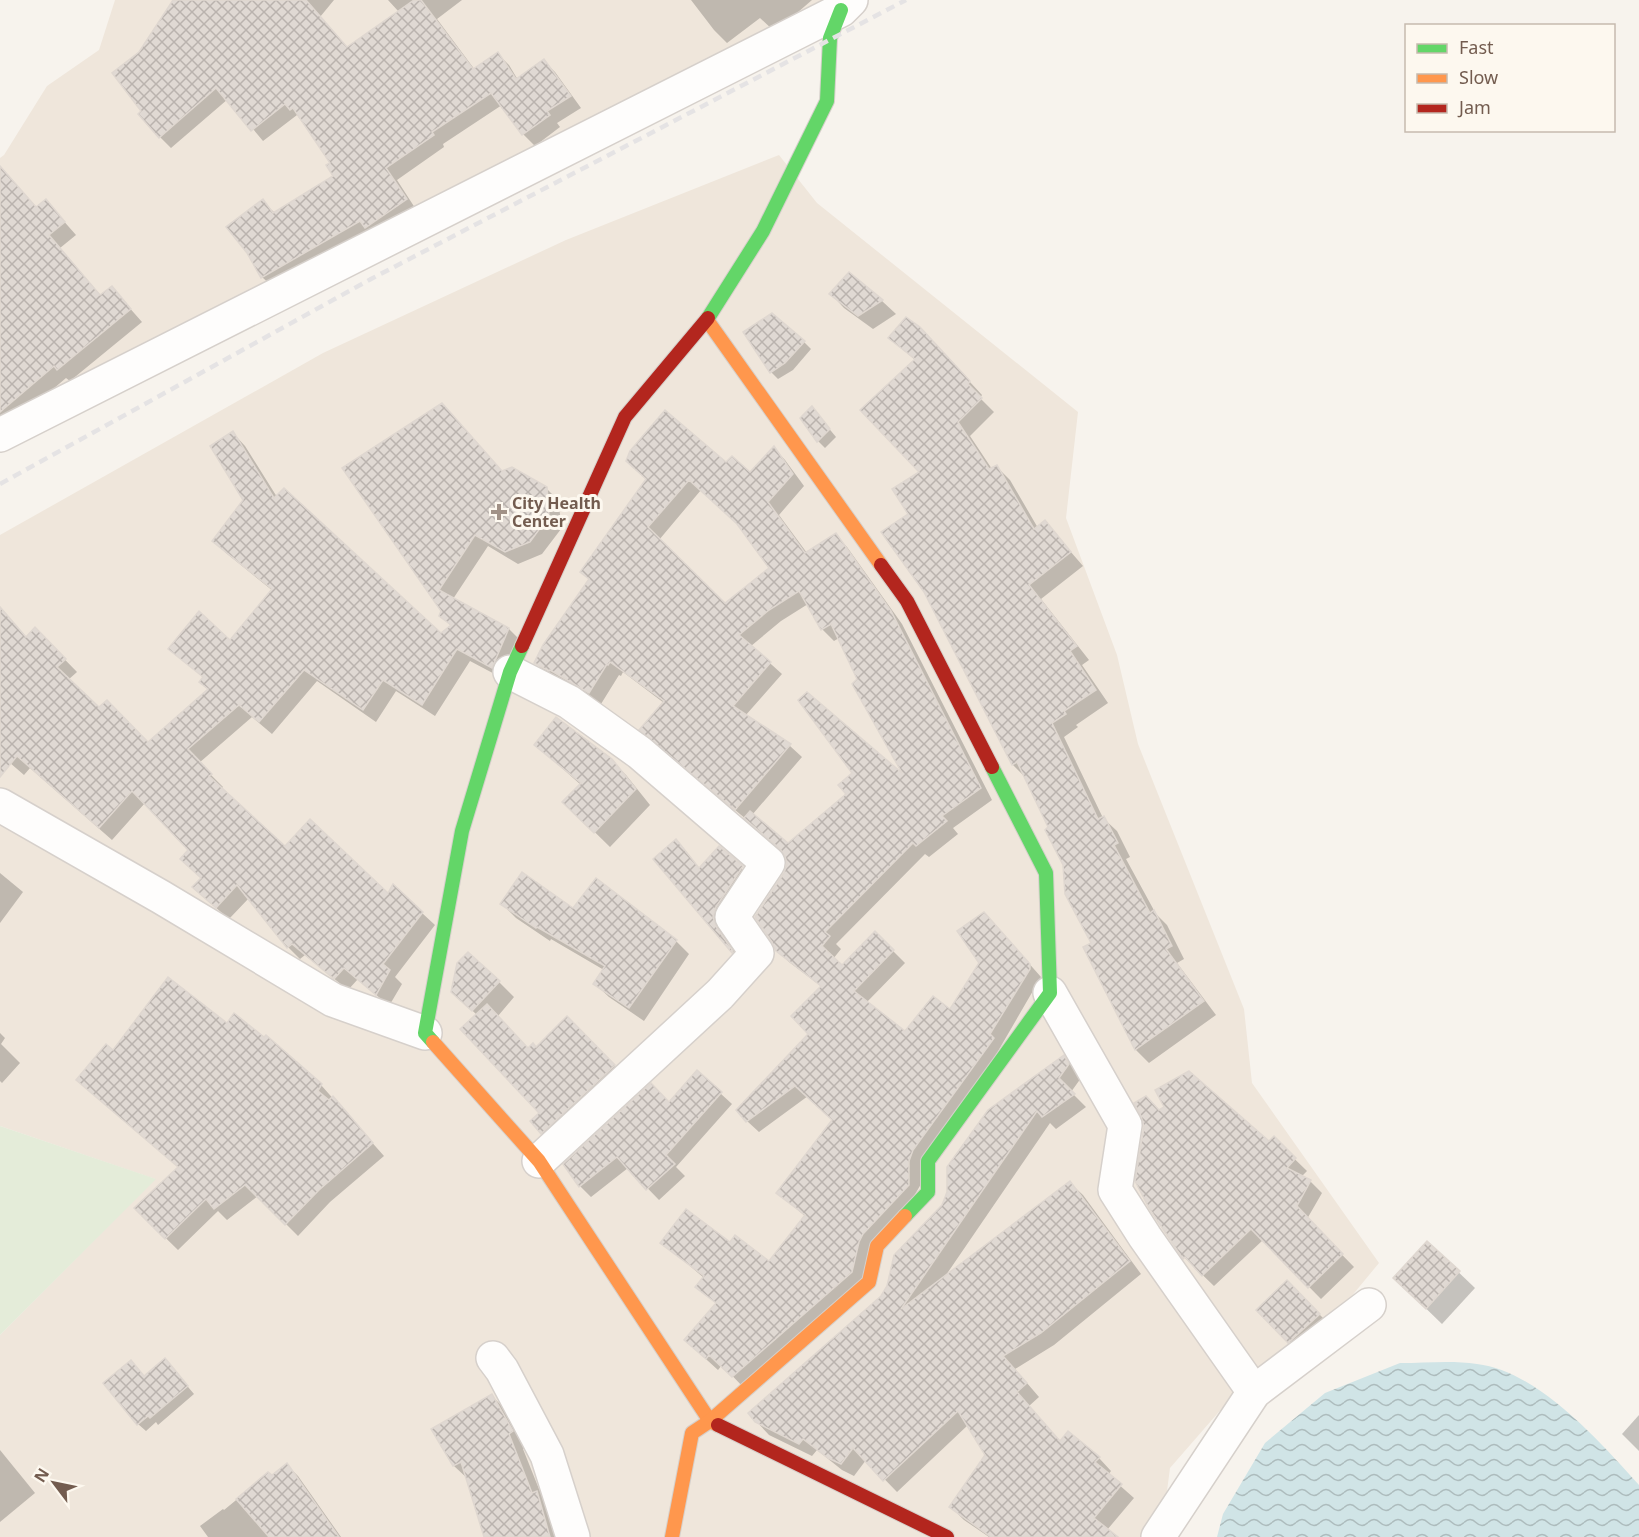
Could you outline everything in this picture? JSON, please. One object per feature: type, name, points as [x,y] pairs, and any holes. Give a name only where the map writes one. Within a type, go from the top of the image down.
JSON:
[{"type":"street","points":[[425,1033],[462,831],[510,672],[625,417],[706,320],[763,231],[827,101],[830,38],[846,5]]},
{"type":"street","points":[[0,435],[846,5]]},
{"type":"street","points":[[706,320],[908,601],[1046,873],[1050,993],[1125,1125],[1115,1190],[1145,1238],[1254,1392]]},
{"type":"street","points":[[510,672],[569,702],[640,753],[768,863],[732,916],[758,953],[720,994],[538,1161]]},
{"type":"street","points":[[0,805],[333,1000],[425,1033],[538,1161],[710,1421],[947,1537]]},
{"type":"street","points":[[672,1537],[692,1433],[710,1421],[869,1282],[877,1246],[928,1192],[928,1161],[1050,993]]},
{"type":"street","points":[[1158,1537],[1254,1392],[1369,1305]]},
{"type":"street","points":[[493,1358],[502,1370],[547,1455],[573,1537]]},
{"type":"shaded area","points":[[115,0],[859,0],[0,437],[0,158],[47,86],[99,50]]},
{"type":"shaded area","points":[[779,155],[817,203],[1078,412],[1066,518],[1117,655],[1138,744],[1244,1009],[1252,1083],[1379,1263],[1336,1315],[1251,1375],[1170,1468],[1164,1514],[1148,1537],[0,1537],[0,1335],[155,1179],[0,1126],[0,535],[323,353],[566,240]]},
{"type":"green space","points":[[0,1126],[156,1179],[0,1335]]},
{"type":"water","points":[[1400,1363],[1477,1364],[1500,1369],[1545,1394],[1587,1430],[1639,1485],[1639,1537],[1217,1537],[1223,1514],[1265,1443],[1325,1393]]},
{"type":"building","points":[[173,0],[306,0],[347,47],[414,0],[421,0],[473,69],[498,52],[516,79],[544,59],[571,96],[547,111],[550,115],[522,135],[491,93],[432,132],[434,135],[386,168],[407,199],[365,228],[360,221],[261,278],[247,253],[226,227],[263,199],[273,213],[333,176],[326,165],[330,163],[293,108],[290,110],[285,104],[251,131],[216,88],[159,138],[138,114],[141,111],[112,73],[139,52]]},
{"type":"building","points":[[0,166],[36,207],[46,199],[65,222],[49,235],[100,295],[112,286],[131,309],[57,370],[54,366],[0,412]]},
{"type":"building","points":[[849,272],[883,300],[858,316],[829,294]]},
{"type":"building","points":[[772,313],[805,341],[785,363],[770,373],[743,332]]},
{"type":"building","points":[[906,317],[920,327],[970,381],[968,384],[982,398],[958,422],[989,469],[997,465],[1034,529],[1045,520],[1071,552],[1029,585],[1077,646],[1070,651],[1096,690],[1064,711],[1066,714],[1052,723],[1098,819],[1104,816],[1118,843],[1114,845],[1150,913],[1154,910],[1172,946],[1166,949],[1204,1001],[1135,1050],[1083,947],[1091,943],[1065,894],[1063,865],[1045,830],[1048,827],[1017,762],[1012,765],[924,592],[881,532],[908,514],[892,489],[919,472],[860,410],[915,359],[888,338]]},
{"type":"building","points":[[442,403],[502,471],[512,467],[547,487],[549,516],[530,542],[505,552],[475,535],[439,590],[509,628],[492,668],[457,649],[422,705],[383,680],[363,710],[304,670],[259,722],[239,705],[188,749],[212,774],[209,776],[285,846],[310,819],[388,893],[393,884],[423,912],[383,964],[390,970],[376,995],[344,968],[334,979],[292,944],[287,948],[237,885],[216,908],[192,887],[201,878],[180,859],[188,850],[132,791],[99,828],[17,756],[0,777],[0,607],[26,637],[35,627],[66,659],[57,667],[99,707],[107,700],[148,742],[208,689],[199,682],[203,677],[168,649],[199,611],[230,640],[272,589],[212,541],[243,500],[210,446],[233,431],[274,498],[284,488],[441,633],[451,625],[439,616],[441,611],[342,468]]},
{"type":"building","points":[[812,406],[830,429],[817,442],[800,418]]},
{"type":"building","points":[[665,410],[726,462],[732,456],[750,472],[774,446],[793,474],[768,502],[805,553],[836,533],[891,611],[981,788],[942,816],[947,821],[916,846],[913,843],[825,932],[830,936],[822,946],[842,965],[875,931],[894,950],[854,991],[905,1031],[933,996],[950,1009],[979,963],[957,931],[984,912],[1030,964],[1030,969],[990,1034],[994,1038],[913,1150],[909,1161],[909,1185],[863,1234],[852,1272],[732,1377],[709,1355],[706,1359],[684,1340],[716,1303],[695,1287],[704,1276],[660,1243],[686,1209],[730,1242],[735,1235],[769,1261],[805,1215],[776,1193],[832,1120],[795,1086],[746,1122],[736,1110],[808,1034],[791,1016],[821,986],[776,951],[755,917],[784,873],[787,864],[780,849],[744,818],[750,811],[788,843],[846,794],[838,785],[852,773],[798,700],[807,692],[902,773],[852,684],[857,679],[831,624],[821,630],[799,591],[769,610],[739,635],[771,662],[733,706],[791,744],[735,810],[639,730],[664,701],[610,662],[589,693],[534,663],[543,645],[589,579],[580,572],[646,479],[626,461],[630,451]],"holes":[[[689,480],[737,524],[769,568],[725,603],[648,527]]]},
{"type":"building","points":[[556,717],[612,759],[636,789],[594,833],[562,802],[581,783],[534,745]]},
{"type":"building","points":[[676,839],[699,868],[719,846],[743,866],[716,907],[713,917],[717,928],[733,951],[732,953],[653,859]]},
{"type":"building","points":[[522,872],[573,908],[596,878],[677,940],[629,1008],[593,984],[605,966],[536,928],[500,904]]},
{"type":"building","points":[[468,952],[500,981],[472,1011],[451,992],[457,963]]},
{"type":"building","points":[[168,977],[227,1023],[234,1013],[264,1037],[266,1035],[322,1084],[318,1091],[329,1100],[333,1096],[373,1143],[319,1190],[285,1225],[245,1185],[214,1209],[206,1199],[165,1239],[134,1208],[178,1167],[76,1080],[106,1044],[113,1050]]},
{"type":"building","points":[[487,1004],[528,1048],[533,1043],[536,1047],[567,1016],[615,1065],[541,1134],[530,1121],[539,1113],[460,1029]]},
{"type":"building","points":[[1064,1055],[1069,1064],[1059,1078],[1075,1094],[1042,1117],[1037,1111],[901,1309],[1070,1181],[1130,1261],[1041,1333],[1003,1356],[1027,1383],[1017,1392],[1060,1441],[1068,1431],[1100,1457],[1095,1462],[1122,1484],[1094,1518],[1118,1537],[991,1537],[949,1507],[985,1455],[958,1411],[883,1481],[853,1448],[841,1464],[828,1458],[803,1439],[799,1444],[755,1422],[748,1413],[881,1296],[887,1286],[894,1255],[942,1205],[947,1192],[947,1167],[988,1110]]},
{"type":"building","points":[[697,1070],[722,1092],[666,1155],[675,1164],[646,1190],[617,1157],[579,1187],[563,1164],[651,1083],[669,1102]]},
{"type":"building","points":[[1189,1071],[1269,1141],[1274,1136],[1296,1158],[1287,1168],[1311,1180],[1297,1206],[1343,1254],[1308,1288],[1251,1229],[1202,1276],[1185,1257],[1183,1259],[1149,1208],[1135,1181],[1144,1127],[1134,1103],[1146,1096],[1159,1110],[1164,1107],[1155,1090]]},
{"type":"building","points":[[1427,1241],[1460,1271],[1426,1309],[1393,1278]]},
{"type":"building","points":[[1287,1280],[1320,1314],[1288,1343],[1256,1310]]},
{"type":"building","points":[[165,1358],[188,1386],[150,1418],[148,1416],[137,1425],[103,1383],[131,1360],[144,1376]]},
{"type":"building","points":[[492,1394],[513,1431],[509,1434],[532,1493],[537,1491],[550,1537],[484,1537],[461,1462],[453,1466],[431,1429]]},
{"type":"building","points":[[287,1463],[339,1537],[269,1537],[236,1499],[268,1472],[272,1475]]},
{"type":"railway","points":[[0,484],[371,279],[906,0]]},
{"type":"traffic: fast","points":[[708,318],[763,231],[827,101],[830,38],[841,10]]},
{"type":"traffic: fast","points":[[433,1042],[425,1033],[462,831],[510,672],[522,646]]},
{"type":"traffic: fast","points":[[905,1216],[928,1192],[928,1161],[1050,993],[1046,873],[992,767]]},
{"type":"traffic: slow","points":[[707,320],[881,565]]},
{"type":"traffic: slow","points":[[433,1042],[539,1161],[710,1421],[718,1425]]},
{"type":"traffic: slow","points":[[672,1537],[692,1433],[710,1421],[869,1282],[877,1246],[905,1216]]},
{"type":"traffic: jam","points":[[522,646],[625,417],[708,318]]},
{"type":"traffic: jam","points":[[881,565],[907,601],[992,767]]},
{"type":"traffic: jam","points":[[718,1425],[947,1537]]},
{"type":"place","name":"City Health Center","points":[[499,512]]}]
